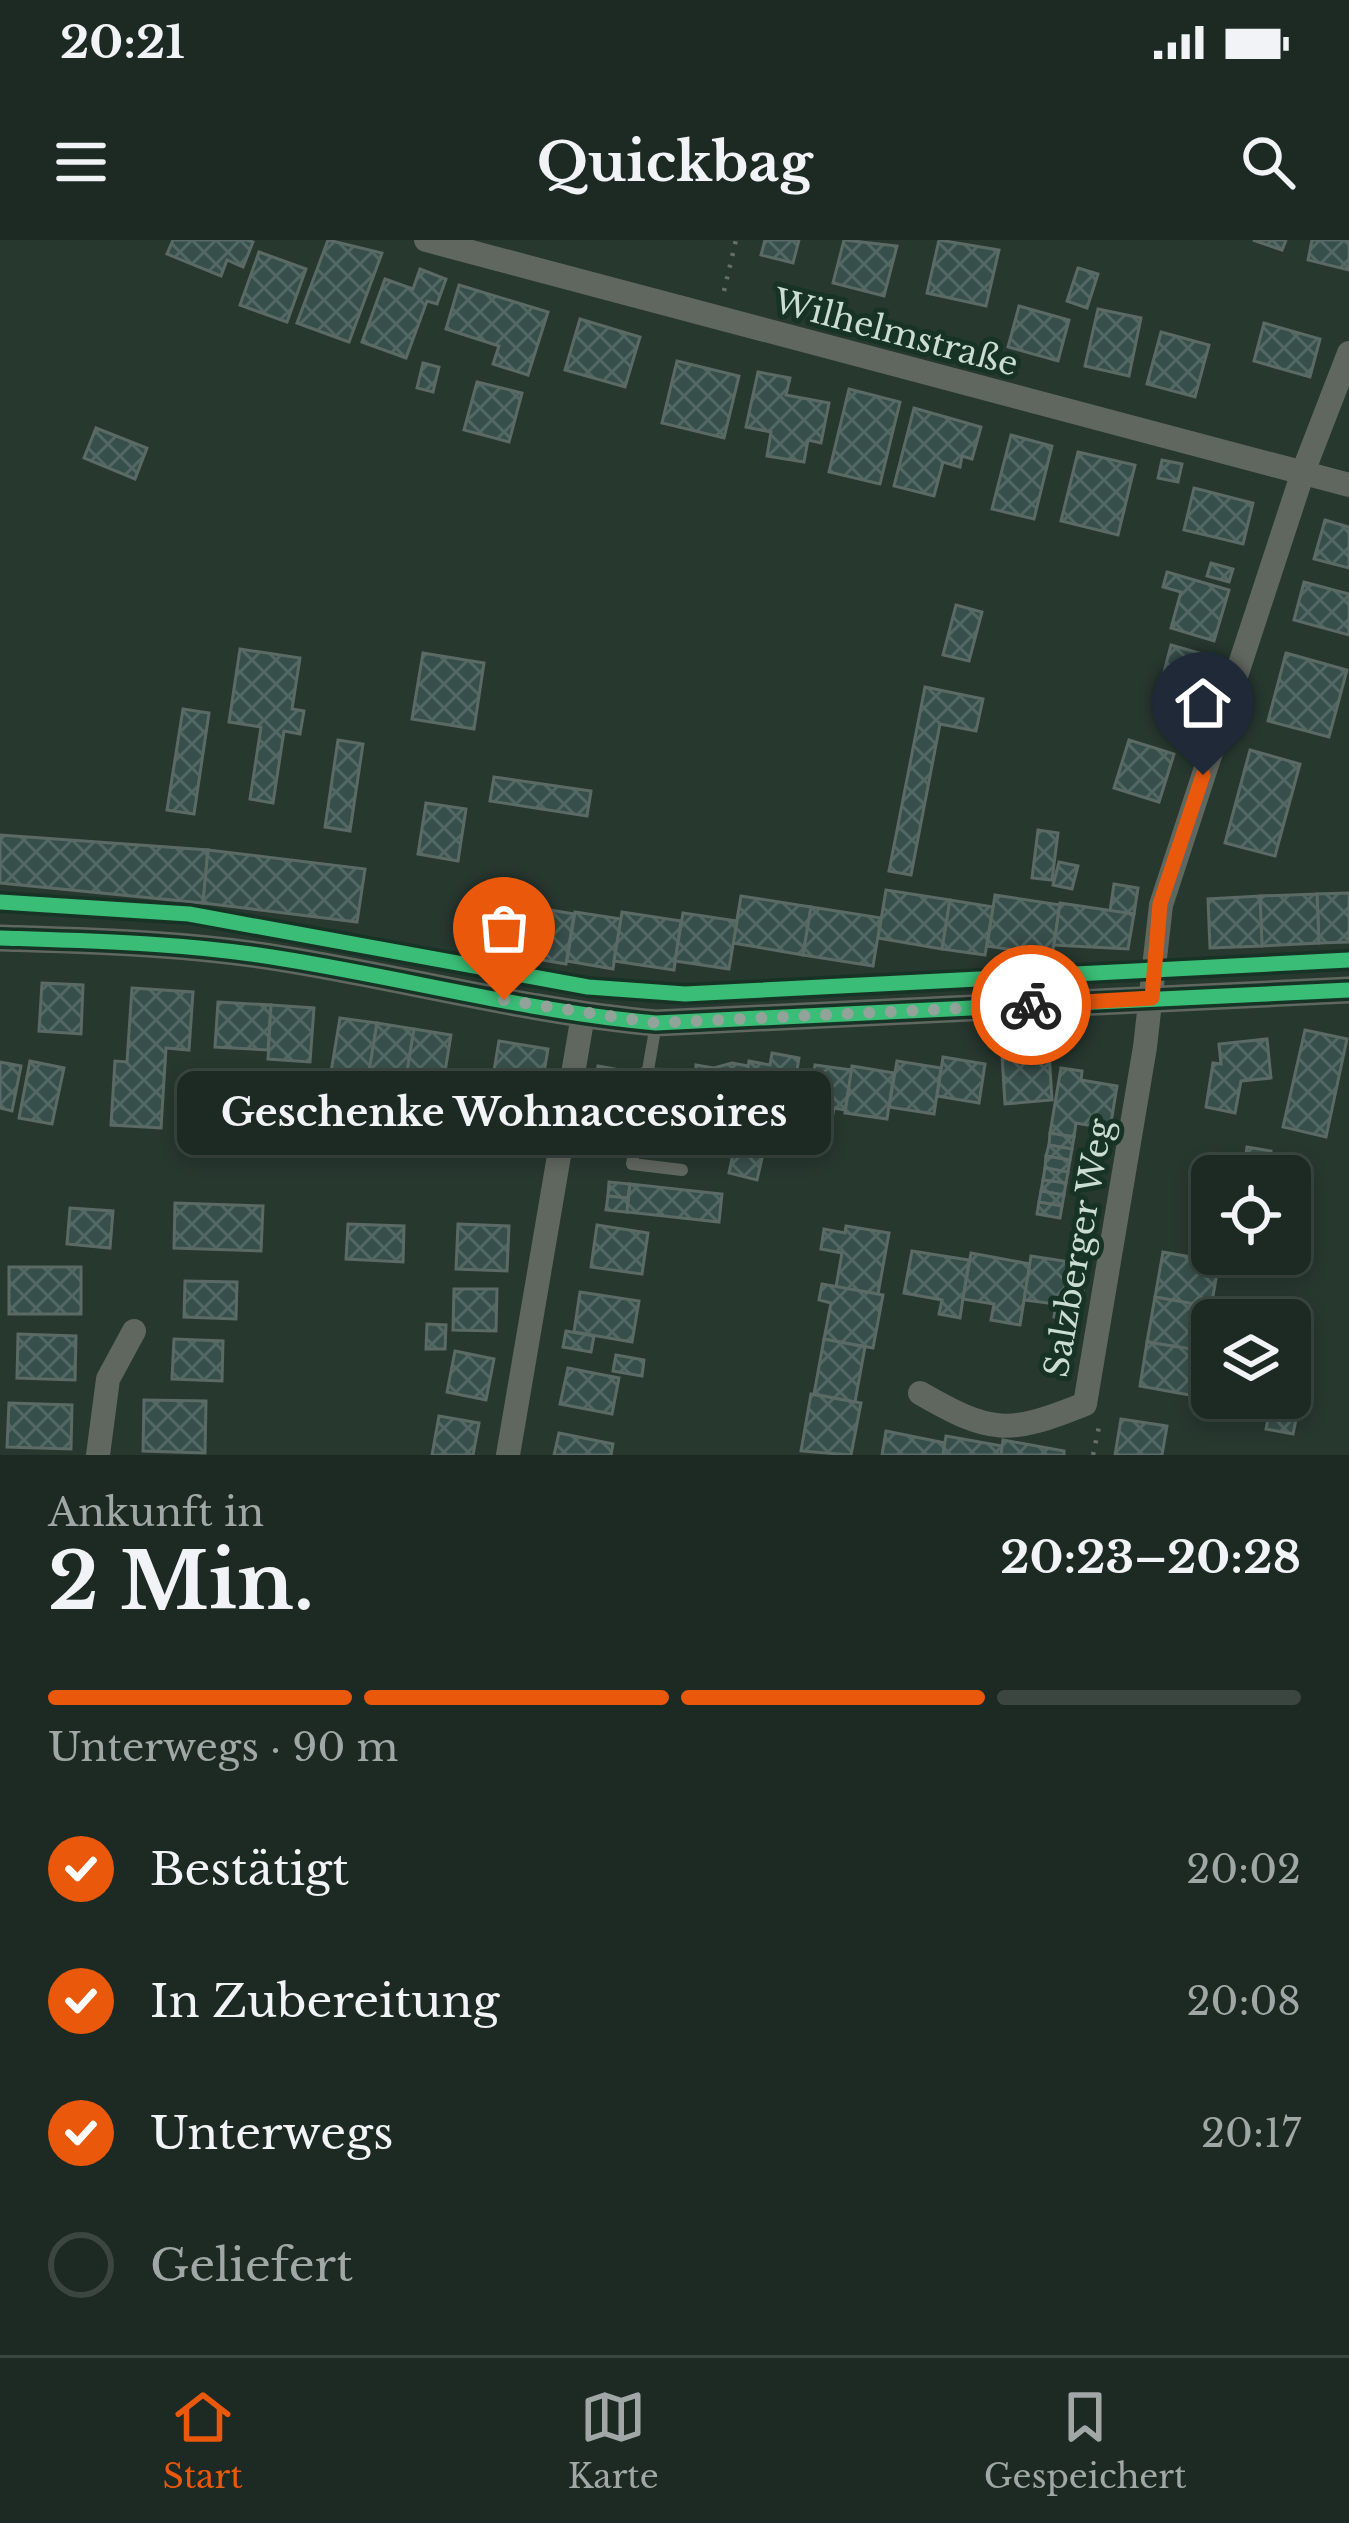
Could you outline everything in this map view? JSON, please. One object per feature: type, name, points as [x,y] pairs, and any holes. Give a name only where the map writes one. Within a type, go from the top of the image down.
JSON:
[{"type":"street","name":"Wilhelmstraße","points":[[426,240],[1349,485]]},
{"type":"street","points":[[1152,998],[1160,904],[1303,472],[1349,353]]},
{"type":"street","points":[[0,938],[136,943],[280,958],[583,1015],[656,1023],[1349,990]]},
{"type":"street","name":"Salzberger Weg","points":[[920,1393],[976,1426],[1034,1424],[1085,1404],[1152,998]]},
{"type":"street","points":[[508,1455],[583,1015]]},
{"type":"street","points":[[98,1455],[108,1379],[134,1331]]},
{"type":"lane","points":[[648,1070],[656,1023]]},
{"type":"lane","points":[[640,1118],[632,1164],[682,1170]]},
{"type":"path","points":[[716,320],[736,240]]},
{"type":"building","points":[[173,240],[253,242],[243,267],[227,260],[221,276],[167,254]]},
{"type":"building","points":[[328,240],[382,253],[349,342],[297,323]]},
{"type":"building","points":[[765,240],[799,240],[793,263],[761,255]]},
{"type":"building","points":[[844,240],[897,246],[884,296],[833,283]]},
{"type":"building","points":[[939,240],[999,250],[986,306],[927,293]]},
{"type":"building","points":[[1253,240],[1286,240],[1282,250]]},
{"type":"building","points":[[1312,240],[1349,240],[1349,270],[1308,260]]},
{"type":"building","points":[[259,252],[306,269],[287,322],[240,305]]},
{"type":"building","points":[[1078,268],[1098,274],[1087,308],[1067,301]]},
{"type":"building","points":[[420,269],[446,279],[437,304],[427,301],[406,358],[362,342],[385,279],[413,289]]},
{"type":"building","points":[[459,285],[548,312],[528,375],[493,364],[499,346],[446,329]]},
{"type":"building","points":[[1019,306],[1069,320],[1058,361],[1008,347]]},
{"type":"building","points":[[1098,309],[1141,318],[1129,376],[1085,366]]},
{"type":"building","points":[[580,319],[640,337],[625,387],[565,370]]},
{"type":"building","points":[[1264,323],[1320,339],[1310,377],[1254,361]]},
{"type":"building","points":[[1161,332],[1209,345],[1195,397],[1147,384]]},
{"type":"building","points":[[677,361],[739,376],[724,438],[662,423]]},
{"type":"building","points":[[423,363],[439,367],[433,392],[417,388]]},
{"type":"building","points":[[758,372],[790,378],[786,395],[829,403],[821,443],[808,440],[804,462],[767,456],[771,432],[746,427]]},
{"type":"building","points":[[477,382],[522,393],[509,442],[464,430]]},
{"type":"building","points":[[849,389],[900,402],[880,484],[829,472]]},
{"type":"building","points":[[914,408],[981,427],[972,459],[962,456],[960,467],[943,462],[934,496],[894,486]]},
{"type":"building","points":[[96,428],[147,448],[135,479],[84,458]]},
{"type":"building","points":[[1011,435],[1052,446],[1034,519],[992,509]]},
{"type":"building","points":[[1078,452],[1135,465],[1118,535],[1061,521]]},
{"type":"building","points":[[1162,460],[1182,464],[1178,482],[1158,478]]},
{"type":"building","points":[[1194,488],[1253,503],[1243,544],[1184,530]]},
{"type":"building","points":[[1325,520],[1349,527],[1349,568],[1314,559]]},
{"type":"building","points":[[1211,563],[1233,569],[1229,582],[1207,576]]},
{"type":"building","points":[[1167,572],[1229,590],[1214,641],[1171,628],[1181,592],[1163,587]]},
{"type":"building","points":[[1304,582],[1349,594],[1349,635],[1294,620]]},
{"type":"building","points":[[956,605],[982,612],[969,661],[943,655]]},
{"type":"building","points":[[1171,645],[1206,655],[1193,700],[1159,691]]},
{"type":"building","points":[[240,649],[300,658],[292,709],[304,711],[300,734],[284,731],[273,803],[250,799],[261,727],[229,722]]},
{"type":"building","points":[[423,653],[484,663],[474,729],[412,719]]},
{"type":"building","points":[[1286,653],[1347,670],[1329,737],[1268,721]]},
{"type":"building","points":[[925,687],[983,699],[976,731],[940,724],[911,875],[889,871]]},
{"type":"building","points":[[183,709],[209,713],[194,814],[167,810]]},
{"type":"building","points":[[338,740],[363,744],[350,831],[325,827]]},
{"type":"building","points":[[1129,740],[1174,754],[1159,802],[1114,788]]},
{"type":"building","points":[[1250,750],[1300,764],[1275,856],[1225,843]]},
{"type":"building","points":[[494,777],[591,791],[587,816],[490,801]]},
{"type":"building","points":[[426,803],[466,809],[458,861],[418,854]]},
{"type":"building","points":[[1038,830],[1058,833],[1052,880],[1032,878]]},
{"type":"building","points":[[0,835],[208,850],[203,903],[0,883]]},
{"type":"building","points":[[208,850],[365,869],[357,922],[203,903]]},
{"type":"building","points":[[1059,862],[1078,866],[1072,889],[1053,885]]},
{"type":"building","points":[[1114,884],[1138,888],[1134,914],[1110,911]]},
{"type":"building","points":[[886,890],[950,900],[942,949],[878,938]]},
{"type":"building","points":[[1349,893],[1349,942],[1319,943],[1317,894]]},
{"type":"building","points":[[1317,894],[1319,943],[1262,946],[1260,896]]},
{"type":"building","points":[[995,895],[1060,905],[1052,956],[987,946]]},
{"type":"building","points":[[741,896],[811,907],[803,955],[733,943]]},
{"type":"building","points":[[1260,896],[1262,946],[1210,948],[1208,899]]},
{"type":"building","points":[[473,897],[574,914],[566,964],[465,947]]},
{"type":"building","points":[[950,900],[993,907],[985,955],[942,949]]},
{"type":"building","points":[[1060,903],[1134,914],[1128,949],[1054,945]]},
{"type":"building","points":[[811,907],[881,918],[873,966],[803,955]]},
{"type":"building","points":[[575,912],[621,919],[613,969],[567,961]]},
{"type":"building","points":[[622,912],[681,921],[674,970],[614,961]]},
{"type":"building","points":[[683,913],[737,921],[729,969],[675,961]]},
{"type":"building","points":[[42,983],[83,985],[81,1034],[39,1031]]},
{"type":"building","points":[[132,988],[193,992],[189,1050],[166,1048],[161,1128],[111,1125],[115,1061],[127,1062]]},
{"type":"building","points":[[218,1002],[271,1005],[268,1050],[215,1047]]},
{"type":"building","points":[[271,1005],[314,1008],[310,1062],[268,1059]]},
{"type":"building","points":[[340,1018],[377,1023],[368,1078],[331,1072]]},
{"type":"building","points":[[377,1023],[414,1029],[405,1084],[368,1078]]},
{"type":"building","points":[[414,1029],[451,1035],[442,1090],[405,1084]]},
{"type":"building","points":[[1305,1030],[1347,1039],[1326,1137],[1283,1127]]},
{"type":"building","points":[[1267,1039],[1271,1078],[1241,1081],[1235,1113],[1206,1107],[1213,1063],[1221,1064],[1219,1044]]},
{"type":"building","points":[[499,1041],[548,1049],[537,1114],[488,1106]]},
{"type":"building","points":[[1049,1052],[1052,1100],[1005,1104],[1002,1055]]},
{"type":"building","points":[[772,1053],[799,1058],[790,1113],[742,1104],[749,1061],[770,1065]]},
{"type":"building","points":[[943,1057],[985,1064],[979,1103],[937,1096]]},
{"type":"building","points":[[30,1061],[64,1068],[52,1124],[19,1118]]},
{"type":"building","points":[[897,1061],[941,1068],[934,1114],[889,1107]]},
{"type":"building","points":[[0,1062],[21,1066],[12,1111],[0,1108]]},
{"type":"building","points":[[732,1063],[748,1066],[737,1130],[634,1117],[642,1069],[696,1070],[696,1065],[714,1068]]},
{"type":"building","points":[[815,1065],[852,1070],[845,1110],[834,1108],[831,1125],[806,1120]]},
{"type":"building","points":[[598,1066],[642,1074],[634,1117],[590,1109]]},
{"type":"building","points":[[852,1066],[894,1073],[887,1119],[845,1113]]},
{"type":"building","points":[[1061,1068],[1082,1071],[1081,1080],[1117,1086],[1110,1129],[1076,1123],[1074,1137],[1050,1133]]},
{"type":"building","points":[[472,1105],[535,1117],[528,1149],[466,1138]]},
{"type":"building","points":[[1050,1133],[1074,1137],[1072,1149],[1049,1145]]},
{"type":"building","points":[[737,1135],[766,1141],[757,1180],[729,1173]]},
{"type":"building","points":[[1049,1145],[1072,1149],[1070,1160],[1046,1156]]},
{"type":"building","points":[[1247,1147],[1271,1151],[1270,1155],[1246,1155]]},
{"type":"building","points":[[1046,1156],[1070,1160],[1068,1172],[1045,1168]]},
{"type":"building","points":[[1045,1168],[1068,1172],[1066,1183],[1043,1180]]},
{"type":"building","points":[[1043,1180],[1066,1183],[1064,1195],[1041,1191]]},
{"type":"building","points":[[609,1182],[630,1184],[628,1198],[608,1196]]},
{"type":"building","points":[[630,1184],[722,1194],[719,1222],[627,1212]]},
{"type":"building","points":[[1041,1191],[1064,1195],[1062,1206],[1039,1202]]},
{"type":"building","points":[[608,1196],[628,1198],[627,1212],[606,1210]]},
{"type":"building","points":[[1039,1202],[1062,1206],[1060,1218],[1037,1214]]},
{"type":"building","points":[[175,1203],[263,1206],[261,1251],[174,1248]]},
{"type":"building","points":[[70,1208],[113,1211],[110,1248],[67,1244]]},
{"type":"building","points":[[348,1224],[404,1226],[403,1262],[346,1259]]},
{"type":"building","points":[[458,1224],[509,1226],[507,1271],[456,1269]]},
{"type":"building","points":[[597,1225],[648,1233],[642,1274],[591,1267]]},
{"type":"building","points":[[846,1226],[889,1233],[878,1294],[836,1287],[842,1253],[821,1249],[824,1229],[845,1233]]},
{"type":"building","points":[[912,1251],[969,1260],[960,1318],[939,1314],[942,1300],[904,1293]]},
{"type":"building","points":[[1163,1252],[1191,1257],[1191,1275],[1217,1275],[1212,1299],[1191,1299],[1191,1303],[1155,1297]]},
{"type":"building","points":[[971,1253],[1030,1264],[1020,1325],[991,1320],[994,1304],[963,1299]]},
{"type":"building","points":[[1031,1256],[1089,1265],[1076,1320],[1054,1317],[1056,1304],[1024,1300]]},
{"type":"building","points":[[9,1267],[81,1267],[81,1314],[9,1314]]},
{"type":"building","points":[[185,1281],[237,1282],[236,1319],[184,1317]]},
{"type":"building","points":[[822,1284],[883,1295],[873,1348],[824,1339],[831,1303],[819,1300]]},
{"type":"building","points":[[454,1289],[497,1289],[496,1331],[453,1330]]},
{"type":"building","points":[[580,1292],[639,1301],[632,1342],[574,1332]]},
{"type":"building","points":[[1155,1297],[1191,1303],[1191,1349],[1147,1342]]},
{"type":"building","points":[[427,1324],[446,1325],[445,1349],[426,1349]]},
{"type":"building","points":[[566,1331],[594,1336],[591,1352],[563,1347]]},
{"type":"building","points":[[18,1334],[76,1336],[75,1380],[17,1378]]},
{"type":"building","points":[[174,1339],[223,1341],[222,1381],[172,1379]]},
{"type":"building","points":[[824,1339],[865,1347],[855,1402],[814,1394]]},
{"type":"building","points":[[1147,1342],[1191,1349],[1191,1395],[1140,1386]]},
{"type":"building","points":[[455,1351],[494,1359],[486,1400],[447,1392]]},
{"type":"building","points":[[616,1355],[644,1360],[642,1376],[613,1371]]},
{"type":"building","points":[[568,1368],[619,1378],[612,1414],[560,1404]]},
{"type":"building","points":[[811,1394],[861,1403],[851,1455],[801,1451]]},
{"type":"building","points":[[144,1400],[206,1401],[205,1453],[143,1451]]},
{"type":"building","points":[[9,1403],[72,1405],[71,1449],[7,1447]]},
{"type":"building","points":[[439,1416],[479,1423],[473,1455],[432,1455]]},
{"type":"building","points":[[1121,1419],[1167,1426],[1162,1455],[1115,1455]]},
{"type":"building","points":[[1268,1419],[1296,1419],[1293,1434],[1266,1429]]},
{"type":"building","points":[[886,1431],[945,1443],[943,1455],[882,1455]]},
{"type":"building","points":[[559,1433],[613,1444],[611,1455],[554,1455]]},
{"type":"building","points":[[946,1436],[1002,1446],[1001,1455],[943,1455]]},
{"type":"building","points":[[1003,1440],[1064,1451],[1064,1455],[1001,1455]]},
{"type":"cycle path","points":[[0,902],[189,914],[588,987],[685,994],[1349,960]]},
{"type":"cycle path","points":[[0,938],[213,949],[656,1023],[1349,990]]},
{"type":"way so far","points":[[504,1000],[656,1023],[1031,1005]]},
{"type":"place","name":"Geschenke Wohnaccesoires","points":[[504,1000]]},
{"type":"route","points":[[1031,1005],[1152,998],[1160,904],[1203,775]]}]
